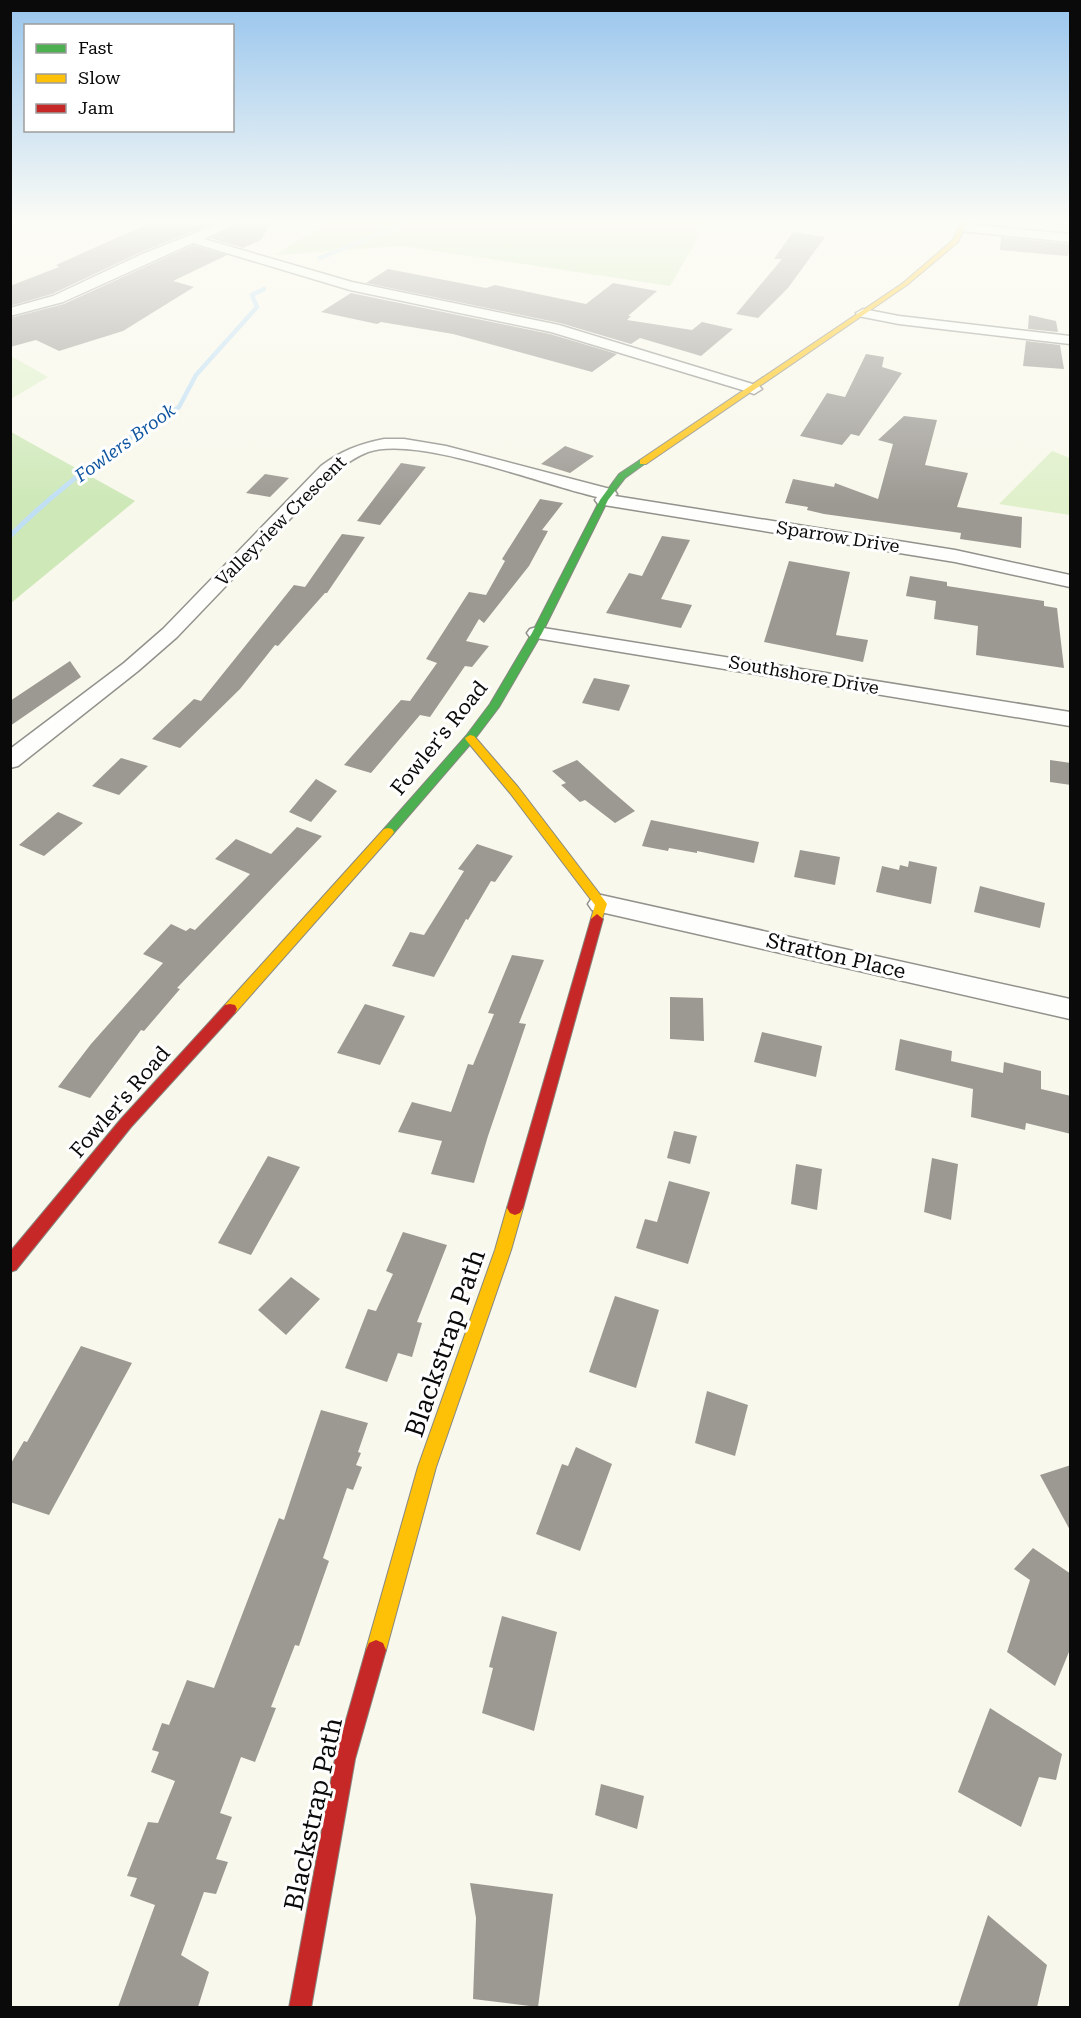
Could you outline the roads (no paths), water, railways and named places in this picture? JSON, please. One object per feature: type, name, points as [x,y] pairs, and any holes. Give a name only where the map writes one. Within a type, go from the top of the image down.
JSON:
[{"type":"street","points":[[497,316],[554,328],[754,389]]},
{"type":"street","name":"Fowler's Road","points":[[10,1265],[126,1124],[343,885],[470,738],[495,705],[537,633],[606,497],[622,476],[635,465],[754,389],[858,316]]},
{"type":"street","points":[[879,316],[1071,340]]},
{"type":"street","name":"Valleyview Crescent","points":[[10,761],[151,650],[187,616],[327,470],[352,452],[381,444],[416,444],[606,497]]},
{"type":"street","name":"Sparrow Drive","points":[[606,497],[955,556],[1071,581]]},
{"type":"street","name":"Southshore Drive","points":[[537,633],[1071,719]]},
{"type":"street","points":[[470,738],[514,790],[601,904]]},
{"type":"street","name":"Stratton Place","points":[[601,904],[1071,1009]]},
{"type":"street","name":"Blackstrap Path","points":[[300,2007],[345,1759],[427,1467],[503,1250],[601,904]]},
{"type":"waterway","name":"Fowlers Brook","points":[[155,422],[179,407],[196,375],[249,316]]},
{"type":"waterway","name":"Fowlers Brook","points":[[10,536],[80,474],[157,420]]}]
